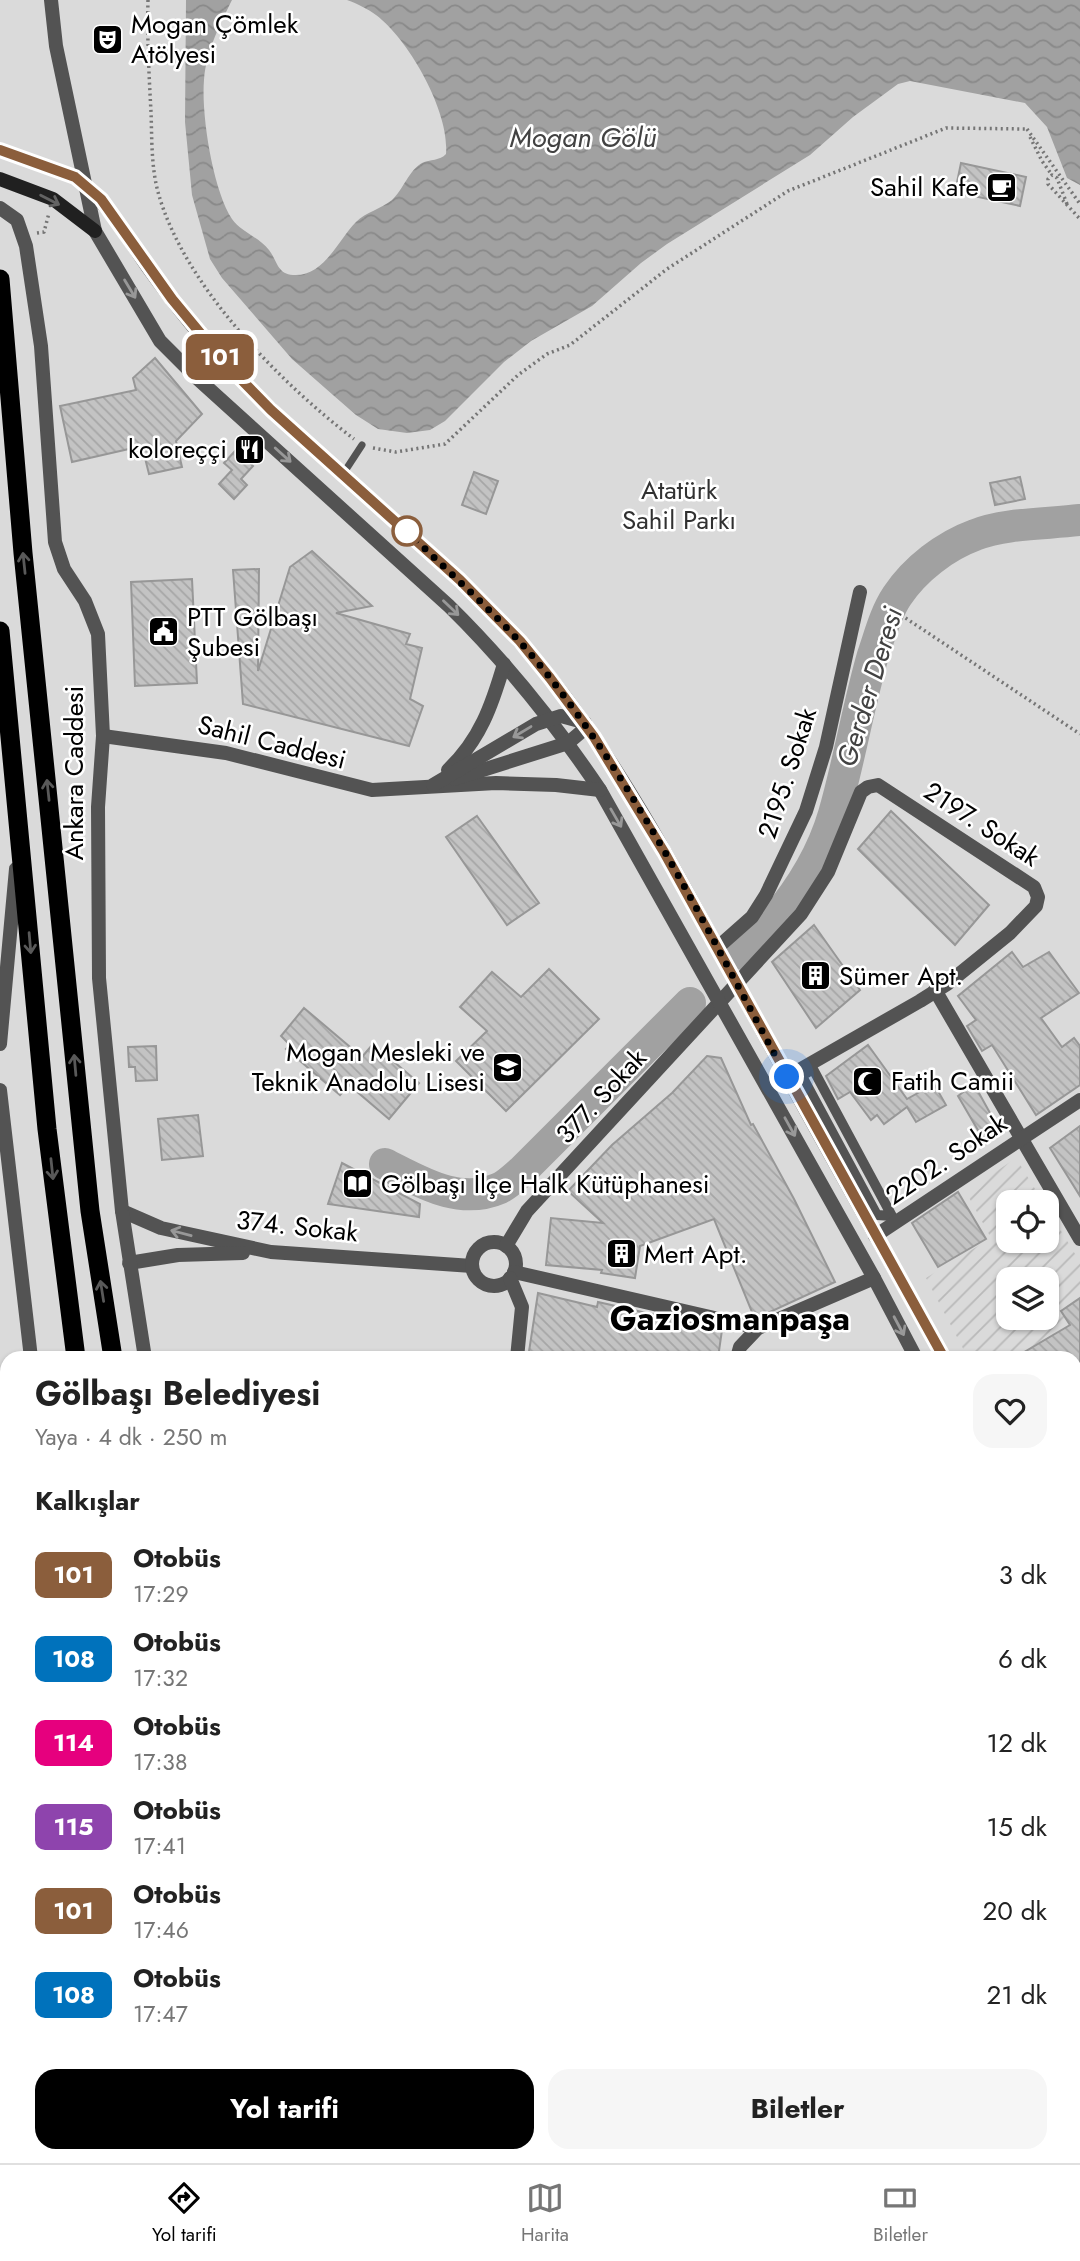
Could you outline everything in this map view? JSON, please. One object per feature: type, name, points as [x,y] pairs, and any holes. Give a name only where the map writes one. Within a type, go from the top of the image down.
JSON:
[{"type":"highway","points":[[0,279],[23,553],[89,1199],[112,1351]]},
{"type":"highway","points":[[0,631],[47,1129],[75,1351]]},
{"type":"main road","points":[[0,150],[80,182]]},
{"type":"main road","points":[[0,179],[53,199],[95,231]]},
{"type":"street","points":[[51,0],[56,46],[80,182],[95,231],[160,341],[198,379],[449,606],[550,718],[600,790],[912,1351]]},
{"type":"street","points":[[80,182],[101,199],[172,299],[225,363],[271,410],[460,580],[535,659],[585,723],[664,852],[940,1351]]},
{"type":"street","name":"Ankara Caddesi","points":[[0,208],[17,220],[26,246],[41,346],[55,542],[64,569],[85,601],[98,634],[103,736],[98,807],[99,978],[122,1211],[144,1351]]},
{"type":"street","name":"2195. Sokak","points":[[717,948],[752,917],[797,832],[826,747],[860,592]]},
{"type":"street","points":[[429,787],[464,754],[474,740],[493,699],[504,664]]},
{"type":"street","points":[[429,787],[550,718],[561,716],[585,723]]},
{"type":"street","points":[[571,748],[585,723]]},
{"type":"street","name":"Sahil Caddesi","points":[[103,736],[226,753],[372,790],[496,783],[600,790]]},
{"type":"street","points":[[429,787],[571,748],[594,737]]},
{"type":"street","name":"2197. Sokak","points":[[737,984],[801,914],[828,872],[860,792],[868,787],[878,785],[1034,887],[1038,897],[1036,906],[1010,933],[947,984],[787,1077]]},
{"type":"street","points":[[0,1044],[19,836]]},
{"type":"street","name":"377. Sokak","points":[[506,1245],[527,1211],[737,984]]},
{"type":"street","points":[[935,990],[1080,1238]]},
{"type":"street","points":[[813,1069],[879,1191],[892,1216],[877,1214],[808,1088],[802,1076],[813,1069]]},
{"type":"street","points":[[0,1090],[6,1201],[30,1351]]},
{"type":"street","name":"2202. Sokak","points":[[875,1236],[1080,1100]]},
{"type":"street","name":"374. Sokak","points":[[122,1211],[161,1228],[271,1252],[472,1266]]},
{"type":"street","points":[[518,1351],[522,1307],[512,1275],[516,1259],[506,1245],[494,1242],[480,1246],[472,1258],[472,1266],[474,1273],[484,1283],[498,1285],[512,1275],[758,1328]]},
{"type":"street","points":[[129,1263],[200,1253],[271,1252]]},
{"type":"street","points":[[739,1351],[758,1328],[874,1278]]},
{"type":"lane","points":[[343,474],[362,445]]},
{"type":"path","points":[[148,0],[152,149],[157,190],[181,249],[192,268],[241,332],[287,381],[362,445],[396,452],[445,444],[518,374],[547,354],[570,345],[667,269],[788,191],[946,128],[1027,129]]},
{"type":"path","points":[[1027,129],[1042,161],[1057,178],[1067,204]]},
{"type":"path","points":[[1027,129],[1080,204]]},
{"type":"path","points":[[1052,175],[1048,184],[1080,219]]},
{"type":"path","points":[[901,615],[1080,734]]},
{"type":"green space","name":"Atatürk Sahil Parkı","points":[[0,0],[1080,0],[1080,1351],[0,1351]]},
{"type":"green space","points":[[1016,1158],[1036,1190],[996,1190],[996,1253],[1059,1253],[1059,1228],[1080,1262],[1080,1317],[1025,1351],[964,1351],[926,1278],[991,1238],[966,1192]]},
{"type":"water","name":"Mogan Gölü","points":[[186,0],[232,0],[214,38],[205,70],[204,112],[214,172],[232,219],[240,228],[265,245],[280,269],[288,274],[304,274],[322,264],[356,222],[392,200],[417,166],[446,154],[441,118],[414,59],[389,26],[362,6],[347,0],[1080,0],[1080,185],[1067,178],[1047,127],[1025,103],[910,81],[898,84],[853,117],[810,155],[667,244],[592,306],[531,341],[504,362],[445,421],[430,430],[407,433],[378,429],[356,415],[292,359],[222,278],[210,259],[192,195],[185,122]]},
{"type":"building","points":[[961,163],[1026,177],[1020,206],[955,192]]},
{"type":"building","points":[[155,358],[202,414],[176,441],[182,467],[149,474],[142,446],[72,462],[60,406],[136,390],[133,378]]},
{"type":"building","points":[[236,450],[253,466],[241,479],[247,485],[234,499],[219,484],[232,470],[224,463]]},
{"type":"building","points":[[474,472],[498,481],[486,514],[462,505]]},
{"type":"building","points":[[1020,477],[1025,499],[995,505],[990,483]]},
{"type":"building","points":[[312,551],[372,606],[336,613],[410,634],[406,644],[422,648],[410,699],[423,706],[409,746],[243,704],[233,570],[259,569],[258,671],[290,567]]},
{"type":"building","name":"PTT Gölbaşı Şubesi","points":[[192,579],[197,683],[135,686],[131,582]]},
{"type":"building","points":[[891,811],[989,905],[955,945],[858,849]]},
{"type":"building","points":[[477,816],[539,903],[507,925],[446,837]]},
{"type":"building","name":"Sümer Apt.","points":[[814,925],[860,990],[816,1028],[772,962]]},
{"type":"building","points":[[1012,952],[1023,967],[1049,952],[1079,993],[1041,1018],[1062,1047],[1074,1038],[1080,1046],[1080,1085],[1036,1115],[992,1045],[982,1051],[967,1026],[976,1020],[958,996]]},
{"type":"building","points":[[549,969],[599,1019],[506,1111],[456,1061],[487,1031],[460,1007],[492,972],[521,997]]},
{"type":"building","points":[[304,1008],[362,1057],[373,1044],[419,1083],[389,1119],[349,1085],[340,1095],[286,1049],[290,1045],[281,1036]]},
{"type":"building","name":"Fatih Camii","points":[[868,1045],[907,1099],[934,1084],[946,1105],[916,1122],[907,1107],[884,1124],[877,1115],[871,1120],[850,1092],[838,1099],[826,1076]]},
{"type":"building","points":[[156,1046],[157,1080],[136,1081],[135,1067],[129,1067],[128,1047]]},
{"type":"building","points":[[707,1056],[721,1058],[751,1125],[753,1124],[794,1199],[835,1282],[757,1318],[754,1317],[714,1219],[640,1246],[635,1278],[601,1273],[602,1270],[546,1265],[551,1218],[603,1223],[568,1191],[612,1145],[672,1093]]},
{"type":"building","points":[[974,1084],[1001,1133],[986,1144],[958,1096]]},
{"type":"building","points":[[198,1115],[203,1156],[162,1160],[158,1119]]},
{"type":"building","points":[[1080,1126],[1080,1196],[1050,1148]]},
{"type":"building","name":"Gölbaşı İlçe Halk Kütüphanesi","points":[[342,1163],[420,1204],[419,1217],[328,1204]]},
{"type":"building","points":[[958,1192],[986,1239],[938,1267],[912,1223]]},
{"type":"building","points":[[538,1293],[597,1307],[598,1302],[722,1330],[719,1351],[529,1351]]},
{"type":"building","points":[[1080,1298],[1080,1351],[1026,1351],[1070,1325],[1061,1311]]},
{"type":"waterway","name":"Gerder Deresi","points":[[742,954],[771,924],[797,890],[827,834],[873,655],[889,610],[904,586],[932,560],[953,545],[975,535],[1013,526],[1080,520]]},
{"type":"waterway","name":"Gerder Deresi","points":[[385,1164],[426,1184],[455,1193],[485,1193],[500,1188],[522,1171],[690,1003]]},
{"type":"bus line","name":"101","points":[[0,150],[75,177],[101,199],[145,264],[225,363],[271,410],[460,580],[520,641],[550,678],[585,723],[664,852],[940,1351]]},
{"type":"place","name":"Mogan Çömlek Atölyesi","points":[[108,39]]},
{"type":"place","name":"Sahil Kafe","points":[[1002,187]]},
{"type":"place","name":"koloreççi","points":[[250,449]]},
{"type":"place","name":"PTT Gölbaşı Şubesi","points":[[164,632]]},
{"type":"place","name":"Sümer Apt.","points":[[816,976]]},
{"type":"place","name":"Mogan Mesleki ve Teknik Anadolu Lisesi","points":[[508,1067]]},
{"type":"place","name":"Fatih Camii","points":[[868,1081]]},
{"type":"place","name":"Gölbaşı İlçe Halk Kütüphanesi","points":[[358,1184]]},
{"type":"place","name":"Mert Apt.","points":[[621,1254]]},
{"type":"district","name":"Gaziosmanpaşa","points":[[730,1318]]},
{"type":"route","points":[[407,531],[520,641],[585,723],[664,852],[787,1077]]}]
